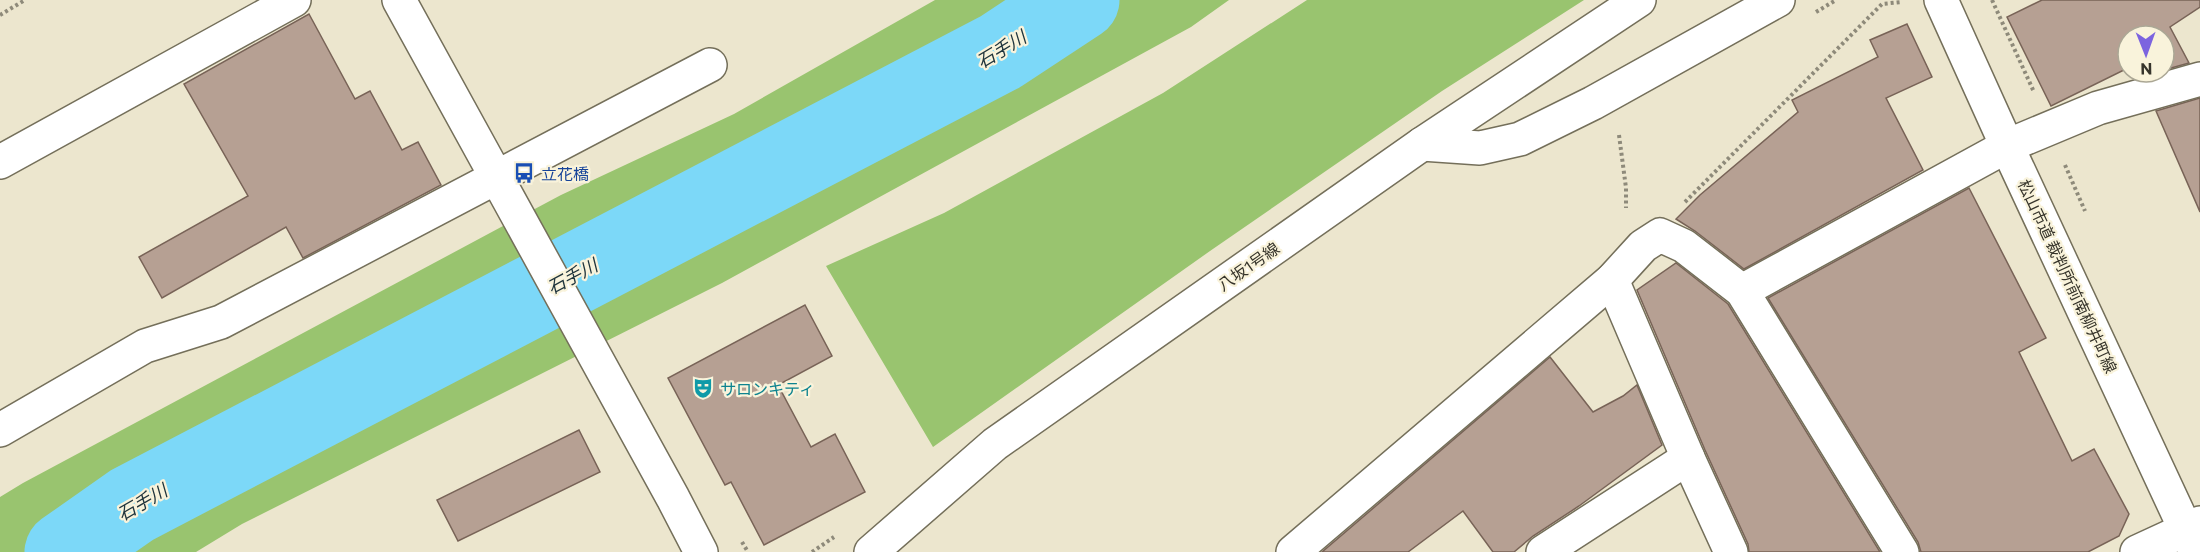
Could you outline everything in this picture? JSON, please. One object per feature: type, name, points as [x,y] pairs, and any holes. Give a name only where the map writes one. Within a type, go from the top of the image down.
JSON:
[{"type":"street","points":[[0,162],[294,0]]},
{"type":"street","points":[[399,0],[615,390],[700,552]]},
{"type":"street","name":"八坂1号線","points":[[871,552],[995,444],[1422,144],[1639,0]]},
{"type":"street","points":[[1422,144],[1480,148],[1520,139],[1593,103],[1778,0]]},
{"type":"street","name":"松山市道 裁判所前南柳井町線","points":[[1941,0],[2007,146],[2194,534]]},
{"type":"street","points":[[0,430],[145,346],[221,322],[499,184],[710,65]]},
{"type":"street","points":[[1742,291],[2007,146],[2098,108],[2200,79]]},
{"type":"street","points":[[1293,552],[1618,273],[1643,246],[1659,235],[1684,246],[1742,291],[1902,552]]},
{"type":"street","points":[[1618,273],[1688,458],[1731,552]]},
{"type":"street","points":[[1543,552],[1688,458]]},
{"type":"street","points":[[2137,552],[2194,534]]},
{"type":"path","points":[[0,15],[25,0]]},
{"type":"path","points":[[1659,235],[1664,223],[1882,4],[1903,1]]},
{"type":"path","points":[[1618,127],[1626,188],[1618,273]]},
{"type":"green space","points":[[935,0],[1229,0],[1191,27],[722,283],[242,524],[196,552],[0,552],[0,497],[23,483],[561,195],[734,114]]},
{"type":"green space","points":[[1307,0],[1584,0],[1442,91],[1210,251],[933,447],[826,266],[944,213],[1163,93]]},
{"type":"building","points":[[2042,0],[2200,0],[2200,7],[2174,24],[2116,24],[2116,74],[2051,106],[2007,17]]},
{"type":"building","points":[[309,14],[355,99],[370,91],[402,150],[418,142],[441,185],[303,258],[286,227],[162,298],[139,257],[248,196],[184,84]]},
{"type":"building","points":[[1907,24],[1932,77],[1886,98],[1923,170],[1744,269],[1676,219],[1700,195],[1798,112],[1792,100],[1878,57],[1870,40]]},
{"type":"building","points":[[2176,38],[2189,63],[2176,67]]},
{"type":"building","points":[[2200,98],[2200,212],[2156,111]]},
{"type":"building","points":[[1969,188],[2046,338],[2019,352],[2072,461],[2094,449],[2129,514],[2119,536],[2088,552],[1921,552],[1918,542],[1768,298]]},
{"type":"building","points":[[1676,263],[1728,304],[1880,552],[1749,552],[1748,544],[1637,290]]},
{"type":"building","points":[[805,305],[832,356],[778,385],[811,447],[835,434],[865,492],[764,545],[731,482],[725,485],[668,378]]},
{"type":"building","points":[[1550,357],[1593,412],[1623,396],[1637,385],[1662,445],[1579,506],[1533,536],[1514,552],[1493,552],[1463,511],[1408,552],[1322,552]]},
{"type":"building","points":[[579,430],[600,472],[458,541],[437,500]]},
{"type":"waterway","name":"石手川","points":[[65,552],[132,505],[1000,52],[1079,0]]},
{"type":"place","name":"立花橋","points":[[524,173]]},
{"type":"place","name":"サロンキティ","points":[[703,388]]}]
